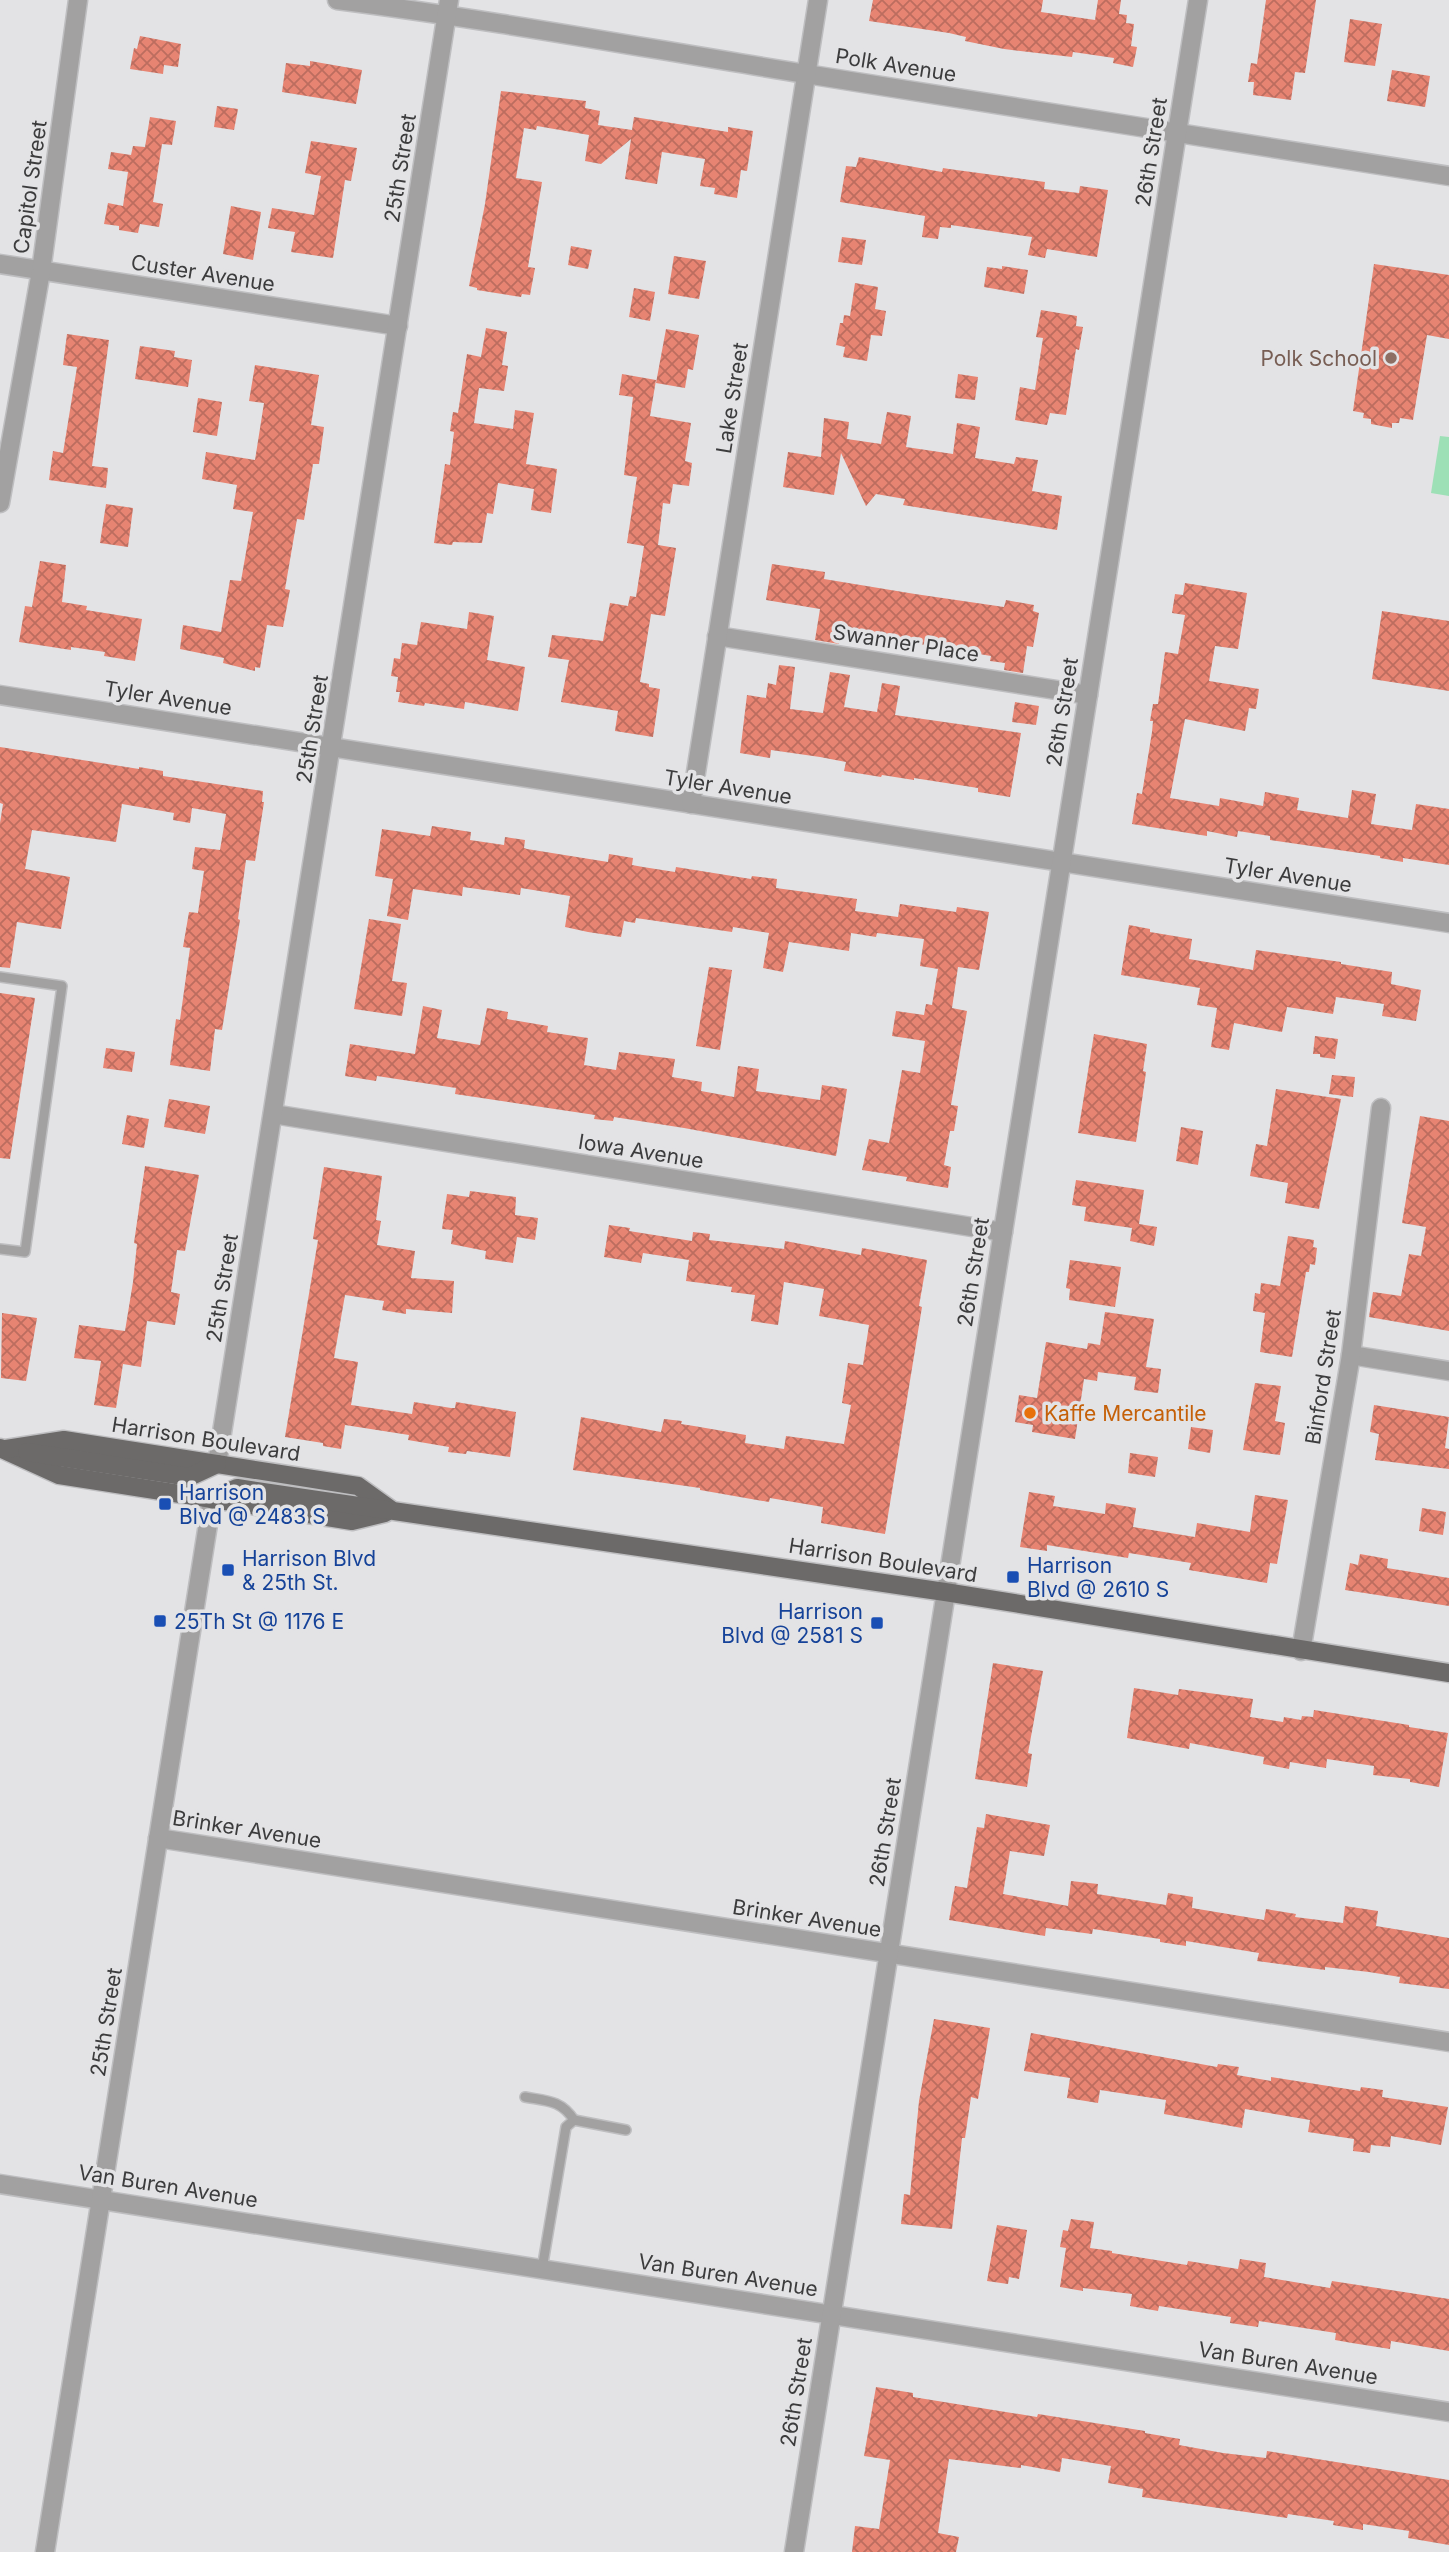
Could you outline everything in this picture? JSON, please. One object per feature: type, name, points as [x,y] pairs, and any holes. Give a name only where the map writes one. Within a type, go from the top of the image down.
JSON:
[{"type":"main road","points":[[3,1448],[189,1477],[217,1464]]},
{"type":"main road","points":[[3,1448],[59,1475],[212,1499],[237,1488],[393,1511]]},
{"type":"main road","name":"Harrison Boulevard","points":[[217,1464],[358,1486],[393,1511],[945,1592],[1449,1673]]},
{"type":"street","name":"Capitol Street","points":[[0,503],[41,271],[78,0]]},
{"type":"street","name":"Polk Avenue","points":[[337,0],[448,7],[806,74],[1449,176]]},
{"type":"street","name":"Lake Street","points":[[691,804],[818,0]]},
{"type":"street","name":"26th Street","points":[[794,2552],[1198,0]]},
{"type":"street","name":"25th Street","points":[[217,1464],[448,7]]},
{"type":"street","name":"Custer Avenue","points":[[0,264],[398,326]]},
{"type":"street","name":"Swanner Place","points":[[717,636],[1088,695]]},
{"type":"street","name":"Tyler Avenue","points":[[0,695],[1449,923]]},
{"type":"street","name":"Binford Street","points":[[1301,1651],[1351,1355],[1381,1108]]},
{"type":"street","name":"Iowa Avenue","points":[[273,1114],[1003,1232]]},
{"type":"street","points":[[1351,1355],[1449,1371]]},
{"type":"street","name":"25th Street","points":[[45,2552],[212,1499]]},
{"type":"street","name":"Brinker Avenue","points":[[158,1838],[1449,2042]]},
{"type":"street","name":"Van Buren Avenue","points":[[0,2184],[1449,2412]]},
{"type":"lane","points":[[0,977],[62,986],[25,1252],[0,1248]]},
{"type":"lane","points":[[524,2097],[557,2103],[566,2109],[573,2120],[625,2130]]},
{"type":"lane","points":[[542,2269],[566,2127],[573,2120]]},
{"type":"green space","points":[[1440,436],[1449,437],[1449,496],[1431,493]]},
{"type":"building","points":[[873,0],[1043,0],[1041,12],[1095,20],[1098,0],[1121,0],[1119,14],[1127,15],[1126,23],[1134,24],[1131,46],[1137,47],[1133,67],[1113,63],[1114,58],[1073,52],[1072,57],[1004,49],[965,41],[966,37],[949,33],[869,21]]},
{"type":"building","points":[[1266,0],[1316,0],[1305,73],[1295,72],[1291,100],[1253,95],[1254,82],[1248,82],[1251,63],[1257,64]]},
{"type":"building","points":[[1350,19],[1382,24],[1375,66],[1344,62]]},
{"type":"building","points":[[140,36],[181,44],[178,67],[164,65],[163,74],[130,69],[134,48],[137,49]]},
{"type":"building","points":[[310,61],[362,70],[356,104],[282,92],[286,63],[310,66]]},
{"type":"building","points":[[1392,70],[1430,76],[1425,107],[1387,101]]},
{"type":"building","points":[[501,91],[586,101],[585,108],[600,111],[598,125],[632,130],[634,117],[728,132],[728,127],[753,131],[747,171],[741,170],[737,198],[714,194],[715,188],[700,186],[705,159],[662,152],[657,184],[625,179],[631,139],[601,164],[585,161],[589,135],[537,126],[536,130],[524,128],[516,178],[542,182],[528,267],[535,268],[530,295],[522,294],[521,297],[477,290],[469,286],[485,204]]},
{"type":"building","points":[[217,106],[238,109],[234,130],[214,127]]},
{"type":"building","points":[[150,117],[176,121],[172,145],[162,144],[153,202],[163,204],[159,227],[140,224],[138,233],[119,230],[119,226],[104,224],[108,203],[123,206],[128,172],[108,169],[111,152],[131,155],[133,146],[145,147]]},
{"type":"building","points":[[311,141],[357,148],[351,181],[345,180],[333,258],[291,252],[295,232],[268,228],[272,208],[314,215],[321,176],[305,173]]},
{"type":"building","points":[[859,157],[942,172],[943,168],[1045,182],[1044,189],[1079,193],[1080,186],[1108,190],[1097,257],[1047,249],[1045,258],[1028,255],[1032,237],[951,225],[951,228],[940,227],[938,239],[922,237],[925,216],[840,202],[846,166],[856,167]]},
{"type":"building","points":[[231,206],[261,212],[253,260],[223,254]]},
{"type":"building","points":[[842,237],[866,240],[862,265],[838,262]]},
{"type":"building","points":[[571,246],[592,250],[588,269],[568,265]]},
{"type":"building","points":[[674,256],[706,261],[699,299],[668,294]]},
{"type":"building","name":"Polk School","points":[[1374,264],[1449,275],[1449,339],[1427,335],[1413,420],[1400,418],[1399,423],[1392,423],[1392,428],[1371,424],[1371,419],[1363,418],[1364,413],[1353,411]]},
{"type":"building","points":[[1002,266],[1028,270],[1024,294],[984,287],[987,267],[1002,269]]},
{"type":"building","points":[[855,283],[878,287],[875,309],[886,311],[882,336],[871,335],[867,361],[843,357],[845,347],[836,345],[840,323],[843,323],[844,315],[850,316]]},
{"type":"building","points":[[634,288],[655,292],[650,321],[629,317]]},
{"type":"building","points":[[1041,310],[1077,316],[1076,326],[1083,327],[1079,350],[1076,349],[1066,415],[1050,413],[1047,425],[1015,420],[1020,387],[1035,390],[1043,338],[1036,337]]},
{"type":"building","points":[[486,328],[507,332],[502,365],[508,366],[504,391],[479,388],[474,423],[513,429],[515,410],[534,413],[526,464],[557,469],[551,513],[531,510],[534,489],[498,483],[493,514],[487,513],[482,543],[434,543],[445,464],[450,465],[454,432],[450,431],[453,412],[458,413],[467,354],[481,357]]},
{"type":"building","points":[[666,329],[699,335],[693,370],[688,369],[685,388],[656,383]]},
{"type":"building","points":[[67,334],[109,340],[92,466],[108,468],[106,488],[49,480],[53,451],[63,453],[77,367],[63,365]]},
{"type":"building","points":[[140,346],[175,351],[174,357],[192,360],[188,387],[135,379]]},
{"type":"building","points":[[255,365],[319,375],[311,425],[324,427],[319,464],[313,464],[304,520],[297,519],[285,589],[290,590],[283,627],[267,625],[260,668],[255,667],[255,671],[223,663],[224,658],[180,649],[183,625],[221,632],[230,580],[241,581],[253,512],[233,509],[237,485],[202,479],[206,452],[255,460],[264,403],[249,401]]},
{"type":"building","points":[[622,374],[656,380],[650,416],[691,423],[685,461],[692,463],[689,486],[673,484],[670,504],[663,503],[658,545],[676,548],[665,616],[651,614],[640,682],[660,689],[653,737],[615,731],[618,711],[561,702],[569,660],[548,657],[552,635],[603,641],[610,603],[628,606],[630,596],[636,597],[644,546],[627,543],[637,477],[624,475],[633,397],[619,395]]},
{"type":"building","points":[[958,374],[978,377],[975,400],[955,398]]},
{"type":"building","points":[[198,398],[222,402],[217,436],[193,432]]},
{"type":"building","points":[[887,412],[911,416],[906,447],[953,454],[957,423],[980,427],[975,458],[1014,464],[1016,457],[1038,460],[1032,491],[1062,496],[1057,530],[903,505],[905,499],[876,494],[866,506],[841,453],[834,495],[783,487],[788,452],[821,457],[824,418],[849,422],[847,439],[881,444]]},
{"type":"building","points":[[106,504],[133,508],[128,547],[100,543]]},
{"type":"building","points":[[40,561],[66,565],[62,602],[87,606],[86,610],[142,619],[135,661],[104,656],[105,652],[19,642],[25,606],[32,607]]},
{"type":"building","points":[[772,564],[825,572],[824,579],[915,594],[1004,607],[1006,600],[1034,605],[1033,611],[1039,613],[1033,647],[1027,646],[1023,673],[1004,670],[1005,663],[990,661],[991,656],[926,645],[840,633],[839,644],[815,640],[820,609],[766,600]]},
{"type":"building","points":[[1185,583],[1247,593],[1238,649],[1215,646],[1209,681],[1259,689],[1256,709],[1249,708],[1245,731],[1185,719],[1170,798],[1219,806],[1220,798],[1263,806],[1265,792],[1299,798],[1297,810],[1348,818],[1352,790],[1376,794],[1371,824],[1412,830],[1416,804],[1449,809],[1449,865],[1403,858],[1403,862],[1380,856],[1270,840],[1270,836],[1238,831],[1237,837],[1207,831],[1207,836],[1132,824],[1137,793],[1142,794],[1152,732],[1153,721],[1150,721],[1153,704],[1158,704],[1165,652],[1178,654],[1185,615],[1172,613],[1175,594],[1183,595]]},
{"type":"building","points":[[1382,611],[1449,621],[1449,691],[1372,679]]},
{"type":"building","points":[[469,612],[494,616],[487,660],[525,667],[518,711],[465,702],[464,709],[398,702],[398,677],[391,676],[394,658],[400,659],[402,643],[417,645],[421,622],[467,629]]},
{"type":"building","points":[[779,665],[795,667],[790,709],[823,713],[830,672],[850,675],[844,707],[877,712],[882,683],[900,686],[895,715],[1021,733],[1010,797],[978,792],[978,788],[844,771],[846,762],[820,757],[771,750],[770,758],[740,753],[747,695],[766,698],[768,683],[776,685]]},
{"type":"building","points":[[1015,702],[1039,706],[1036,725],[1012,722]]},
{"type":"building","points":[[0,747],[163,771],[163,776],[263,791],[264,802],[255,861],[246,860],[240,920],[222,1030],[215,1029],[210,1071],[170,1065],[176,1019],[180,1020],[190,948],[183,947],[189,912],[198,913],[204,871],[192,869],[195,847],[220,850],[226,814],[192,808],[190,823],[173,820],[174,813],[122,804],[116,842],[32,830],[25,869],[70,877],[61,929],[17,922],[10,968],[0,967],[0,823],[3,804],[0,803]]},
{"type":"building","points":[[432,826],[471,832],[470,840],[504,845],[505,837],[525,840],[524,848],[527,849],[608,862],[609,854],[633,858],[632,865],[675,872],[676,867],[751,879],[752,876],[777,879],[776,888],[857,899],[855,911],[898,917],[900,904],[956,912],[957,907],[989,912],[979,970],[958,967],[952,1008],[967,1011],[951,1105],[958,1106],[944,1165],[951,1167],[948,1188],[906,1181],[907,1177],[862,1170],[869,1139],[889,1143],[902,1070],[920,1073],[925,1041],[892,1036],[896,1011],[924,1015],[926,1004],[932,1005],[938,969],[920,966],[924,939],[877,933],[876,937],[851,933],[849,951],[789,942],[783,972],[763,968],[769,933],[733,927],[732,932],[636,918],[635,923],[624,921],[621,937],[588,932],[565,927],[570,896],[521,888],[520,895],[463,887],[462,896],[413,889],[408,920],[387,916],[393,879],[375,876],[382,829],[430,836]]},
{"type":"building","points":[[369,919],[401,924],[392,981],[407,983],[402,1016],[354,1009]]},
{"type":"building","points":[[1129,925],[1150,929],[1150,932],[1192,939],[1189,959],[1253,970],[1256,950],[1392,972],[1391,984],[1421,990],[1416,1021],[1382,1016],[1384,1004],[1336,997],[1333,1014],[1287,1007],[1282,1032],[1234,1023],[1229,1050],[1211,1047],[1217,1008],[1197,1005],[1200,988],[1121,975]]},
{"type":"building","points":[[709,967],[732,970],[720,1050],[696,1046]]},
{"type":"building","points":[[0,993],[35,998],[10,1159],[0,1158]]},
{"type":"building","points":[[423,1006],[442,1010],[437,1038],[480,1045],[487,1008],[508,1012],[507,1019],[548,1026],[547,1032],[588,1038],[584,1065],[616,1070],[619,1052],[675,1059],[672,1077],[702,1082],[701,1091],[734,1097],[738,1066],[759,1069],[756,1091],[820,1100],[822,1085],[847,1089],[836,1156],[614,1117],[613,1121],[594,1119],[595,1115],[455,1094],[456,1088],[377,1076],[376,1081],[345,1076],[350,1044],[415,1054]]},
{"type":"building","points":[[1094,1034],[1147,1044],[1143,1071],[1146,1072],[1136,1142],[1078,1133]]},
{"type":"building","points":[[1315,1036],[1338,1039],[1335,1059],[1313,1054]]},
{"type":"building","points":[[106,1048],[135,1052],[132,1072],[103,1068]]},
{"type":"building","points":[[1332,1075],[1355,1077],[1353,1097],[1329,1094]]},
{"type":"building","points":[[1276,1089],[1341,1099],[1319,1209],[1285,1203],[1288,1183],[1250,1176],[1256,1144],[1267,1146]]},
{"type":"building","points":[[169,1099],[210,1106],[205,1134],[164,1127]]},
{"type":"building","points":[[127,1115],[149,1119],[144,1148],[122,1144]]},
{"type":"building","points":[[1420,1116],[1449,1121],[1449,1331],[1369,1317],[1373,1292],[1401,1296],[1409,1254],[1421,1256],[1426,1227],[1402,1223]]},
{"type":"building","points":[[1181,1127],[1203,1131],[1198,1165],[1176,1161]]},
{"type":"building","points":[[145,1166],[199,1175],[185,1251],[177,1250],[171,1292],[180,1294],[175,1325],[147,1321],[141,1367],[123,1364],[116,1408],[94,1405],[101,1361],[74,1358],[79,1325],[125,1331]]},
{"type":"building","points":[[324,1167],[382,1176],[376,1220],[381,1221],[377,1245],[415,1251],[411,1278],[454,1281],[452,1313],[406,1309],[406,1314],[382,1310],[384,1301],[345,1295],[334,1358],[358,1362],[351,1405],[412,1414],[414,1402],[455,1408],[456,1402],[516,1412],[510,1457],[467,1451],[466,1454],[448,1452],[449,1447],[408,1440],[409,1435],[345,1425],[341,1449],[285,1437],[318,1240],[313,1239]]},
{"type":"building","points":[[1076,1180],[1144,1190],[1139,1224],[1157,1227],[1154,1246],[1130,1241],[1132,1228],[1084,1221],[1086,1207],[1072,1205]]},
{"type":"building","points":[[470,1191],[516,1197],[515,1215],[538,1218],[535,1240],[517,1237],[513,1263],[485,1259],[486,1251],[451,1244],[453,1230],[442,1229],[447,1194],[469,1197]]},
{"type":"building","points":[[609,1225],[630,1228],[629,1231],[692,1241],[693,1232],[710,1234],[709,1240],[784,1249],[785,1241],[861,1255],[862,1248],[927,1260],[919,1306],[922,1307],[885,1534],[821,1523],[823,1507],[770,1498],[769,1502],[700,1488],[573,1470],[581,1417],[661,1432],[664,1419],[682,1421],[681,1424],[746,1435],[745,1443],[784,1449],[786,1436],[844,1444],[851,1405],[842,1403],[848,1363],[863,1365],[869,1325],[819,1316],[824,1289],[784,1282],[778,1325],[751,1321],[755,1295],[731,1292],[732,1287],[686,1281],[689,1260],[643,1253],[641,1263],[604,1257]]},
{"type":"building","points":[[1288,1236],[1314,1240],[1313,1247],[1317,1248],[1315,1265],[1310,1264],[1309,1272],[1306,1272],[1292,1357],[1260,1352],[1265,1313],[1253,1311],[1255,1293],[1260,1294],[1261,1283],[1280,1286]]},
{"type":"building","points":[[1070,1260],[1121,1267],[1115,1307],[1069,1300],[1070,1289],[1066,1288]]},
{"type":"building","points":[[1105,1312],[1154,1319],[1146,1367],[1161,1369],[1158,1393],[1134,1390],[1136,1377],[1098,1372],[1097,1381],[1084,1379],[1075,1439],[1032,1432],[1033,1425],[1015,1422],[1019,1395],[1037,1398],[1046,1342],[1087,1349],[1088,1343],[1100,1345]]},
{"type":"building","points":[[2,1313],[37,1318],[26,1381],[1,1378]]},
{"type":"building","points":[[1255,1383],[1281,1386],[1275,1421],[1285,1423],[1280,1455],[1243,1450]]},
{"type":"building","points":[[1374,1405],[1449,1417],[1445,1448],[1449,1449],[1449,1469],[1375,1460],[1379,1434],[1370,1432]]},
{"type":"building","points":[[1191,1427],[1213,1430],[1210,1453],[1188,1449]]},
{"type":"building","points":[[1130,1453],[1158,1457],[1155,1477],[1128,1473]]},
{"type":"building","points":[[1029,1492],[1055,1496],[1053,1506],[1105,1514],[1106,1503],[1136,1508],[1133,1527],[1195,1537],[1197,1523],[1250,1532],[1255,1495],[1288,1500],[1277,1564],[1270,1563],[1267,1583],[1189,1570],[1191,1563],[1129,1553],[1128,1558],[1047,1545],[1047,1551],[1020,1547]]},
{"type":"building","points":[[1422,1508],[1446,1512],[1443,1535],[1419,1531]]},
{"type":"building","points":[[1360,1554],[1388,1559],[1387,1568],[1449,1578],[1449,1606],[1345,1590],[1350,1563],[1358,1565]]},
{"type":"building","points":[[993,1663],[1043,1671],[1028,1753],[1032,1754],[1027,1787],[975,1779]]},
{"type":"building","points":[[1134,1688],[1178,1695],[1179,1689],[1253,1699],[1250,1717],[1283,1722],[1284,1717],[1301,1720],[1302,1716],[1313,1717],[1314,1710],[1448,1733],[1439,1787],[1410,1782],[1410,1779],[1373,1775],[1374,1766],[1327,1759],[1326,1768],[1290,1762],[1289,1769],[1263,1764],[1264,1757],[1190,1743],[1189,1749],[1127,1738]]},
{"type":"building","points":[[986,1814],[1050,1825],[1044,1856],[1010,1851],[1003,1894],[1068,1906],[1071,1881],[1098,1884],[1097,1894],[1166,1905],[1168,1893],[1193,1897],[1192,1908],[1264,1920],[1266,1909],[1296,1914],[1295,1917],[1343,1923],[1345,1906],[1378,1911],[1376,1926],[1449,1938],[1449,1989],[1399,1983],[1400,1977],[1369,1972],[1325,1967],[1325,1970],[1257,1961],[1259,1953],[1186,1941],[1186,1946],[1160,1942],[1160,1939],[1093,1929],[1092,1934],[1046,1928],[1045,1936],[949,1920],[955,1886],[967,1888],[977,1827],[984,1828]]},
{"type":"building","points":[[934,2019],[990,2028],[978,2099],[971,2097],[965,2138],[962,2138],[952,2229],[901,2224],[904,2194],[910,2195],[919,2101]]},
{"type":"building","points":[[1031,2033],[1217,2067],[1218,2064],[1239,2067],[1237,2075],[1271,2081],[1271,2077],[1360,2091],[1361,2087],[1383,2090],[1382,2097],[1448,2107],[1441,2145],[1391,2136],[1390,2147],[1371,2145],[1370,2153],[1353,2151],[1354,2139],[1308,2132],[1310,2120],[1245,2109],[1242,2128],[1164,2114],[1166,2100],[1100,2090],[1098,2103],[1067,2098],[1070,2078],[1024,2071]]},
{"type":"building","points":[[1071,2219],[1094,2222],[1090,2248],[1112,2253],[1187,2265],[1188,2261],[1238,2269],[1240,2259],[1266,2263],[1264,2277],[1330,2288],[1332,2281],[1449,2299],[1449,2351],[1391,2341],[1390,2349],[1352,2343],[1335,2340],[1336,2333],[1259,2321],[1258,2327],[1230,2323],[1231,2317],[1159,2306],[1158,2311],[1130,2306],[1132,2294],[1060,2287],[1066,2248],[1060,2247],[1063,2230],[1068,2231]]},
{"type":"building","points":[[997,2225],[1027,2230],[1019,2279],[1009,2277],[1008,2284],[987,2281]]},
{"type":"building","points":[[876,2387],[913,2393],[913,2397],[1145,2431],[1180,2439],[1179,2445],[1223,2453],[1266,2458],[1267,2451],[1449,2480],[1449,2545],[1408,2538],[1409,2531],[1363,2524],[1363,2530],[1333,2525],[1334,2521],[1288,2514],[1287,2518],[1142,2497],[1143,2489],[1108,2483],[1111,2466],[1062,2458],[1060,2472],[1021,2465],[1021,2468],[949,2459],[938,2533],[959,2537],[956,2552],[852,2552],[855,2526],[879,2529],[890,2460],[864,2456]]},
{"type":"place","name":"Polk School","points":[[1391,358]]},
{"type":"place","name":"Kaffe Mercantile","points":[[1030,1413]]},
{"type":"place","name":"Harrison Blvd @ 2483 S","points":[[165,1504]]},
{"type":"place","name":"Harrison Blvd & 25th St.","points":[[228,1570]]},
{"type":"place","name":"Harrison Blvd @ 2610 S","points":[[1013,1577]]},
{"type":"place","name":"25Th St @ 1176 E","points":[[160,1621]]},
{"type":"place","name":"Harrison Blvd @ 2581 S","points":[[877,1623]]}]
